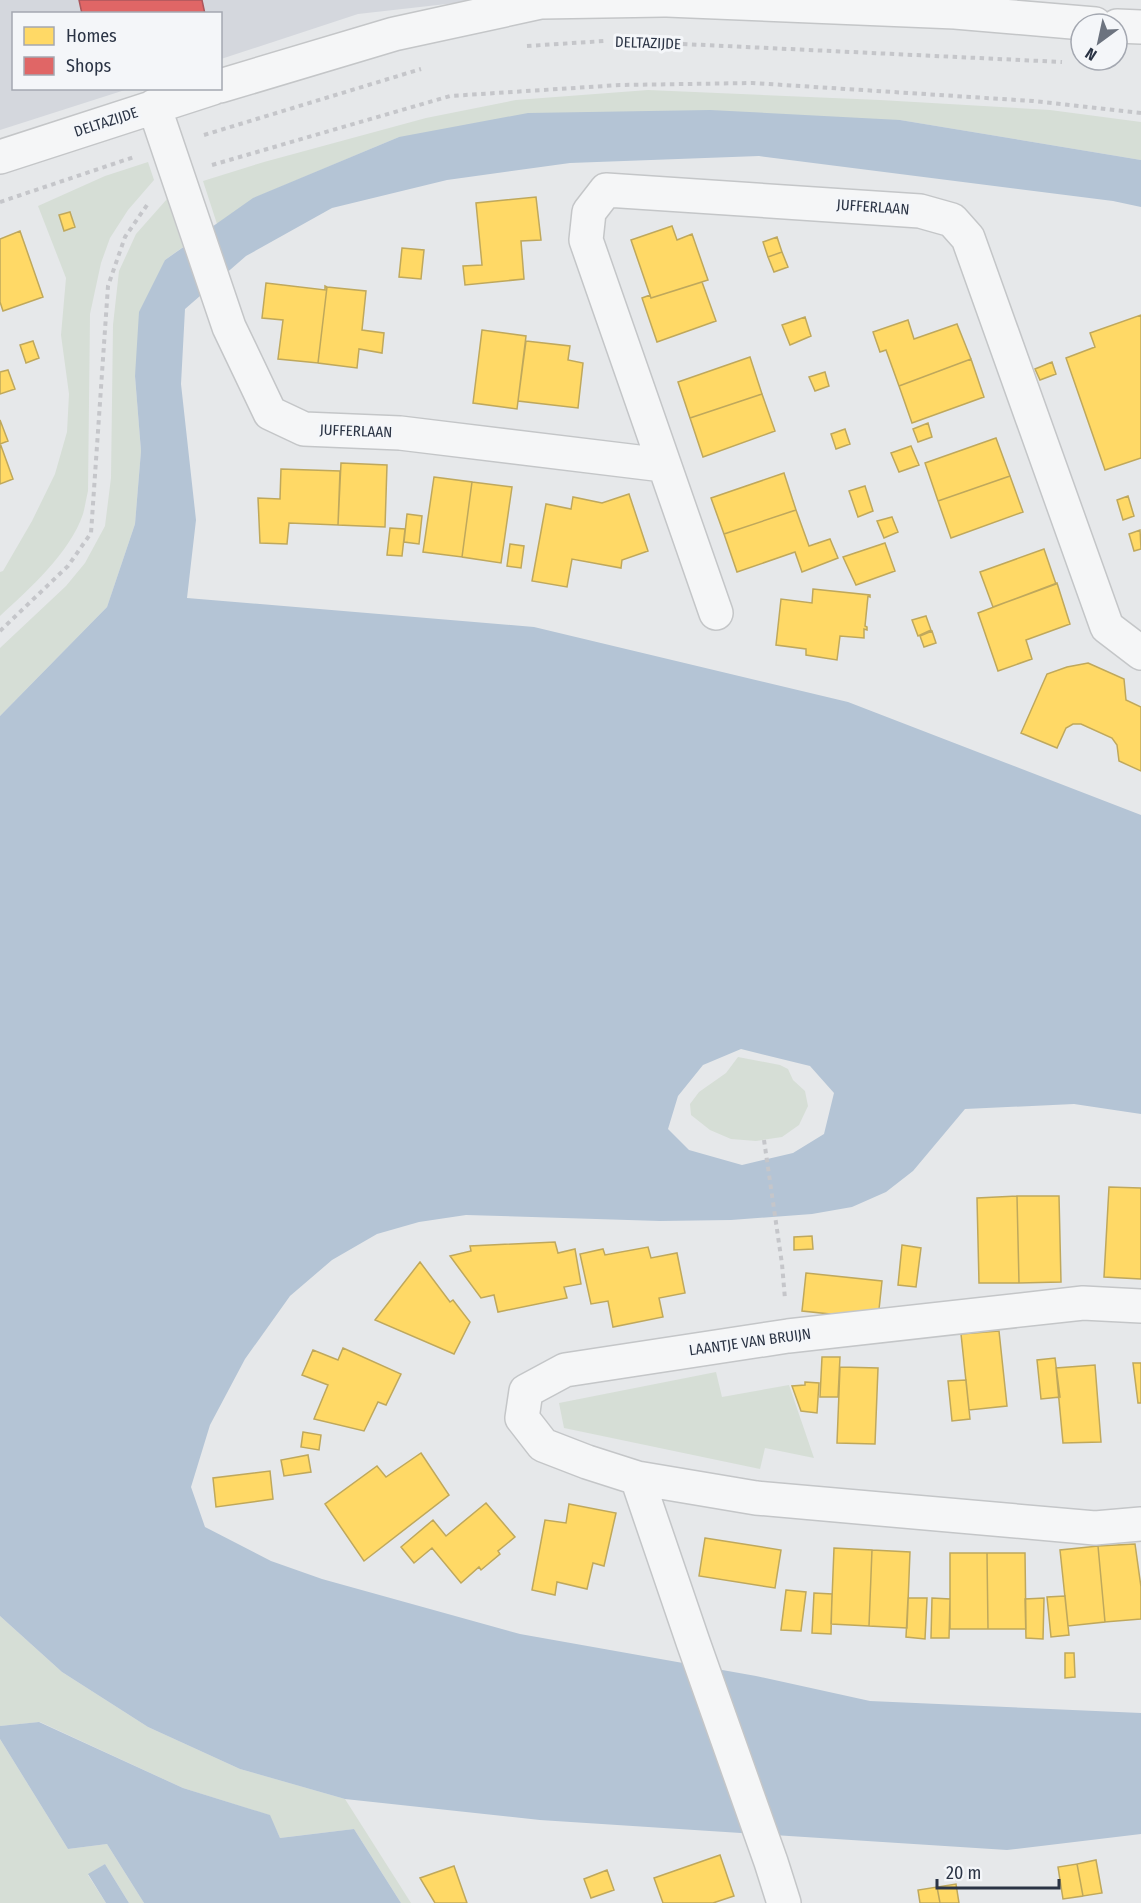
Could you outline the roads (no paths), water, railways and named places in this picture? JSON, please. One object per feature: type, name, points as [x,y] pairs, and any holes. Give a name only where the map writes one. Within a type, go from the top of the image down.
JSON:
[{"type":"street","points":[[222,85],[394,34],[541,2],[665,0],[955,12],[1069,22]]},
{"type":"street","name":"DELTAZIJDE","points":[[0,157],[206,90]]},
{"type":"street","name":"JUFFERLAAN","points":[[154,106],[229,327],[270,413],[304,429],[400,433],[663,465]]},
{"type":"street","name":"JUFFERLAAN","points":[[716,613],[586,240],[589,212],[606,190],[920,211],[952,220],[968,238],[1107,627],[1141,653]]},
{"type":"street","name":"LAANTJE VAN BRUIJN","points":[[1141,1306],[1083,1303],[788,1335],[565,1370],[526,1391],[522,1418],[543,1445],[637,1478],[756,1498],[1095,1528],[1141,1524]]},
{"type":"street","points":[[637,1478],[784,1903]]},
{"type":"water","points":[[710,110],[900,120],[1141,160],[1141,207],[1113,201],[759,156],[570,163],[447,180],[332,208],[246,256],[185,309],[181,384],[196,520],[187,598],[534,627],[848,702],[1141,815],[1141,1114],[1074,1104],[965,1109],[913,1171],[886,1192],[852,1207],[812,1214],[731,1220],[660,1221],[466,1215],[419,1222],[377,1234],[332,1260],[290,1296],[245,1359],[210,1425],[191,1487],[205,1527],[271,1561],[322,1579],[520,1634],[756,1676],[870,1701],[1141,1713],[1141,1834],[1007,1850],[540,1820],[345,1799],[240,1769],[148,1727],[62,1672],[0,1616],[0,716],[107,607],[135,524],[141,451],[135,376],[139,312],[165,260],[253,198],[399,137],[528,113]],"holes":[[[741,1049],[810,1066],[834,1093],[824,1134],[793,1153],[742,1165],[689,1150],[668,1129],[678,1096],[703,1065]]]},
{"type":"water","points":[[39,1722],[183,1788],[270,1815],[280,1838],[354,1829],[401,1903],[144,1903],[107,1844],[68,1849],[0,1739],[0,1726]]},
{"type":"water","points":[[105,1864],[129,1903],[106,1903],[88,1874]]}]
